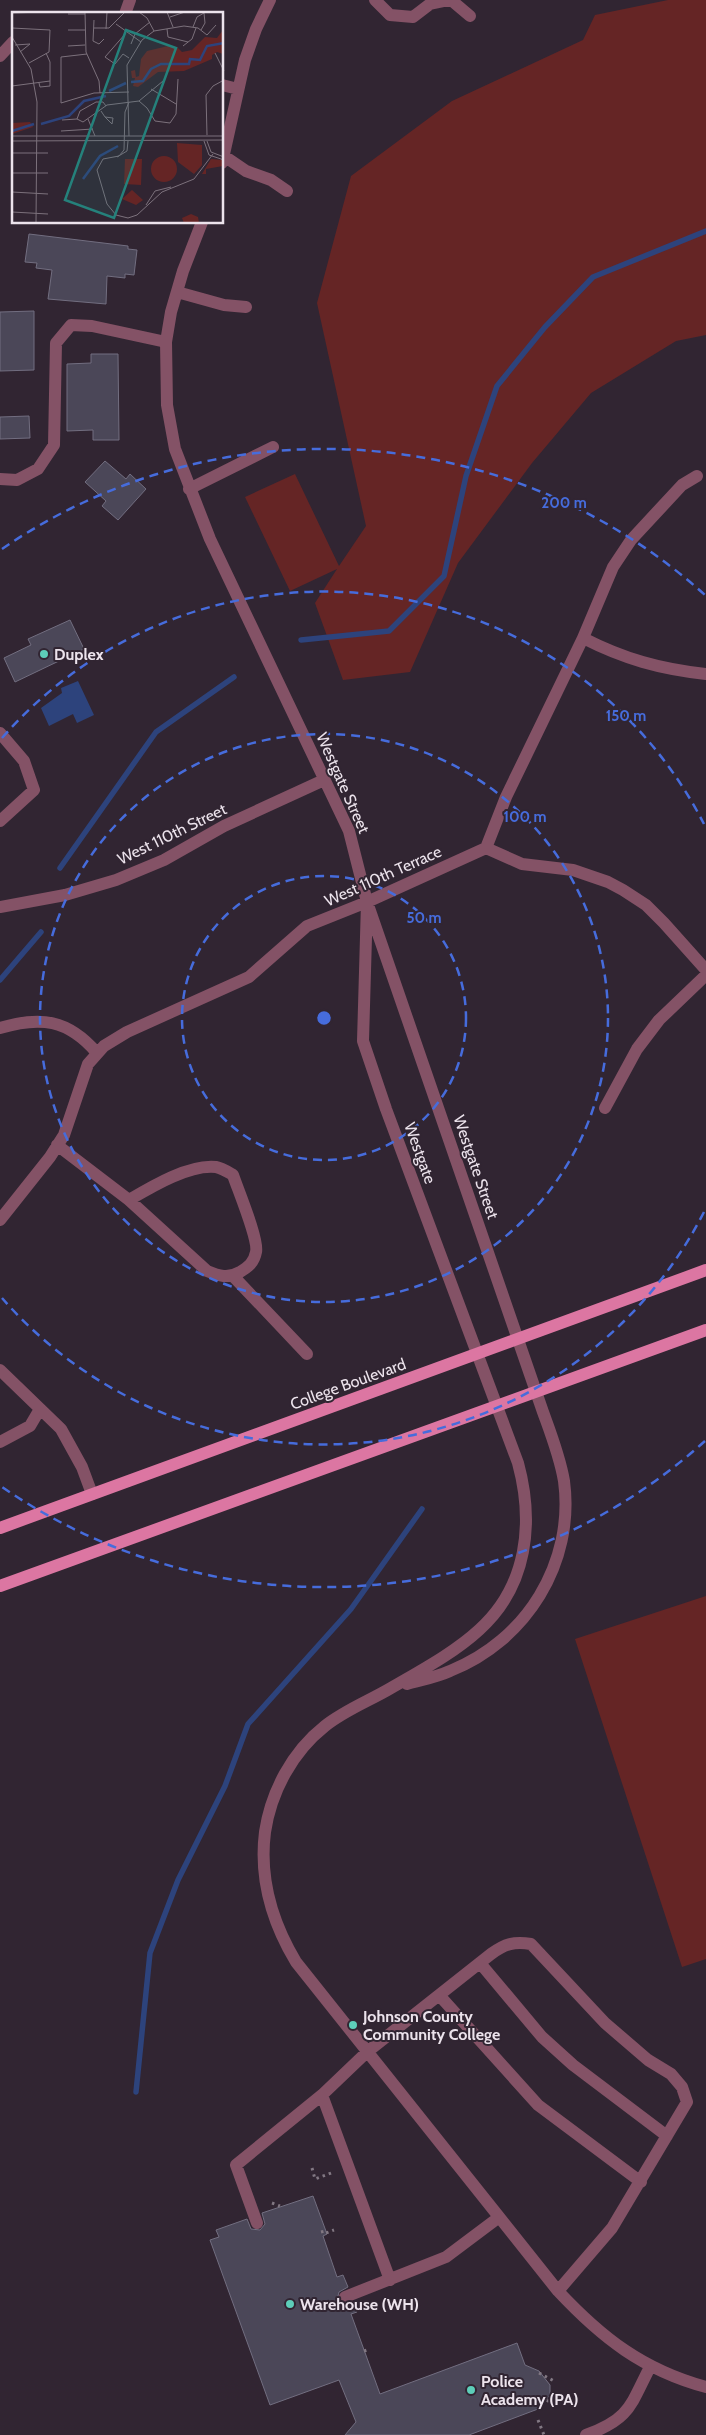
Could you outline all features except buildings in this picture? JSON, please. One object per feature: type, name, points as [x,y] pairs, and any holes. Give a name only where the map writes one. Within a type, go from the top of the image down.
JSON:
[{"type":"main road","name":"College Boulevard","points":[[0,1528],[706,1270]]},
{"type":"main road","points":[[0,1586],[706,1330]]},
{"type":"street","points":[[126,12],[130,0]]},
{"type":"street","points":[[224,155],[238,89],[256,29],[270,0]]},
{"type":"street","points":[[375,0],[390,15],[414,17],[430,4],[450,0],[470,16]]},
{"type":"street","points":[[0,37],[12,42]]},
{"type":"street","points":[[0,56],[12,43]]},
{"type":"street","points":[[224,86],[238,89]]},
{"type":"street","points":[[224,160],[271,180],[287,191]]},
{"type":"street","name":"Westgate Street","points":[[201,224],[183,271],[166,342],[167,405],[175,449],[210,540],[349,831],[367,902],[536,1392],[564,1480],[566,1510],[562,1539],[554,1567],[542,1595],[524,1620],[491,1649],[451,1671],[390,1689]]},
{"type":"street","points":[[177,292],[224,305],[246,307]]},
{"type":"street","points":[[0,479],[17,480],[38,469],[54,445],[56,343],[71,326],[92,326],[166,342]]},
{"type":"street","points":[[189,489],[273,446]]},
{"type":"street","points":[[697,476],[682,485],[631,540],[613,568],[583,638],[506,797],[486,848],[522,864],[573,870],[608,882],[623,890],[646,905],[664,922],[706,970]]},
{"type":"street","points":[[583,638],[649,666],[706,674]]},
{"type":"street","points":[[0,733],[24,761],[34,790],[0,821]]},
{"type":"street","name":"West 110th Street","points":[[0,907],[65,895],[116,880],[164,860],[224,826],[324,780]]},
{"type":"street","name":"West 110th Terrace","points":[[0,1220],[57,1145],[71,1116],[88,1064],[96,1053],[126,1032],[250,977],[307,926],[367,902],[486,848]]},
{"type":"street","name":"Westgate","points":[[367,902],[363,1041],[386,1109],[525,1488],[526,1538],[520,1566],[507,1596],[480,1630],[444,1656],[390,1689]]},
{"type":"street","points":[[605,1108],[637,1049],[659,1020],[706,974]]},
{"type":"street","points":[[0,1028],[38,1020],[58,1025],[74,1032],[87,1041],[96,1053]]},
{"type":"street","points":[[57,1145],[128,1200],[207,1270],[219,1276],[233,1276],[250,1266],[257,1251],[233,1175],[218,1167],[205,1167],[158,1184],[128,1200]]},
{"type":"street","points":[[233,1276],[306,1354]]},
{"type":"street","points":[[0,1370],[61,1429],[82,1467],[92,1494]]},
{"type":"street","points":[[0,1442],[30,1426],[40,1409]]},
{"type":"street","points":[[390,1689],[356,1705],[324,1726],[300,1750],[282,1779],[268,1816],[263,1850],[264,1879],[270,1909],[281,1937],[296,1962],[498,2218],[558,2291],[583,2318],[615,2345],[650,2367],[706,2387]]},
{"type":"street","points":[[257,2223],[236,2165],[322,2095],[367,2052],[480,1963],[510,1943],[531,1944],[605,2024],[648,2060],[671,2074],[682,2087],[687,2102],[612,2228],[558,2291]]},
{"type":"street","points":[[480,1963],[542,2037],[573,2065],[667,2136]]},
{"type":"street","points":[[439,1995],[538,2105],[641,2182]]},
{"type":"street","points":[[322,2095],[390,2280]]},
{"type":"street","points":[[345,2297],[446,2257],[498,2218]]},
{"type":"street","points":[[586,2435],[606,2428],[618,2421],[626,2412],[650,2367]]},
{"type":"path","points":[[312,2168],[315,2179],[334,2172]]},
{"type":"path","points":[[272,2203],[280,2206]]},
{"type":"path","points":[[321,2232],[325,2231],[326,2233],[334,2230]]},
{"type":"path","points":[[539,2373],[554,2381]]},
{"type":"path","points":[[547,2400],[552,2404]]},
{"type":"path","points":[[538,2420],[544,2435]]},
{"type":"shaded area","points":[[668,0],[706,0],[706,335],[676,341],[591,393],[532,463],[458,563],[410,672],[343,680],[315,603],[337,569],[290,591],[245,497],[295,474],[339,566],[366,526],[317,303],[351,176],[452,101],[583,40],[595,15]]},
{"type":"shaded area","points":[[706,1596],[706,1959],[682,1967],[575,1639]]},
{"type":"water","points":[[78,681],[94,715],[77,723],[73,714],[49,726],[41,708],[62,693],[61,688]]},
{"type":"waterway","points":[[301,640],[389,631],[444,576],[466,476],[497,386],[545,327],[593,277],[706,231]]},
{"type":"waterway","points":[[60,868],[156,732],[234,677]]},
{"type":"waterway","points":[[0,980],[41,932]]},
{"type":"waterway","points":[[136,2092],[150,1953],[178,1880],[225,1786],[248,1724],[351,1609],[422,1509]]},
{"type":"place","name":"Duplex","points":[[44,654]]},
{"type":"place","name":"Johnson County Community College","points":[[353,2025]]},
{"type":"place","name":"Warehouse (WH)","points":[[290,2304]]},
{"type":"place","name":"Police Academy (PA)","points":[[471,2390]]}]
